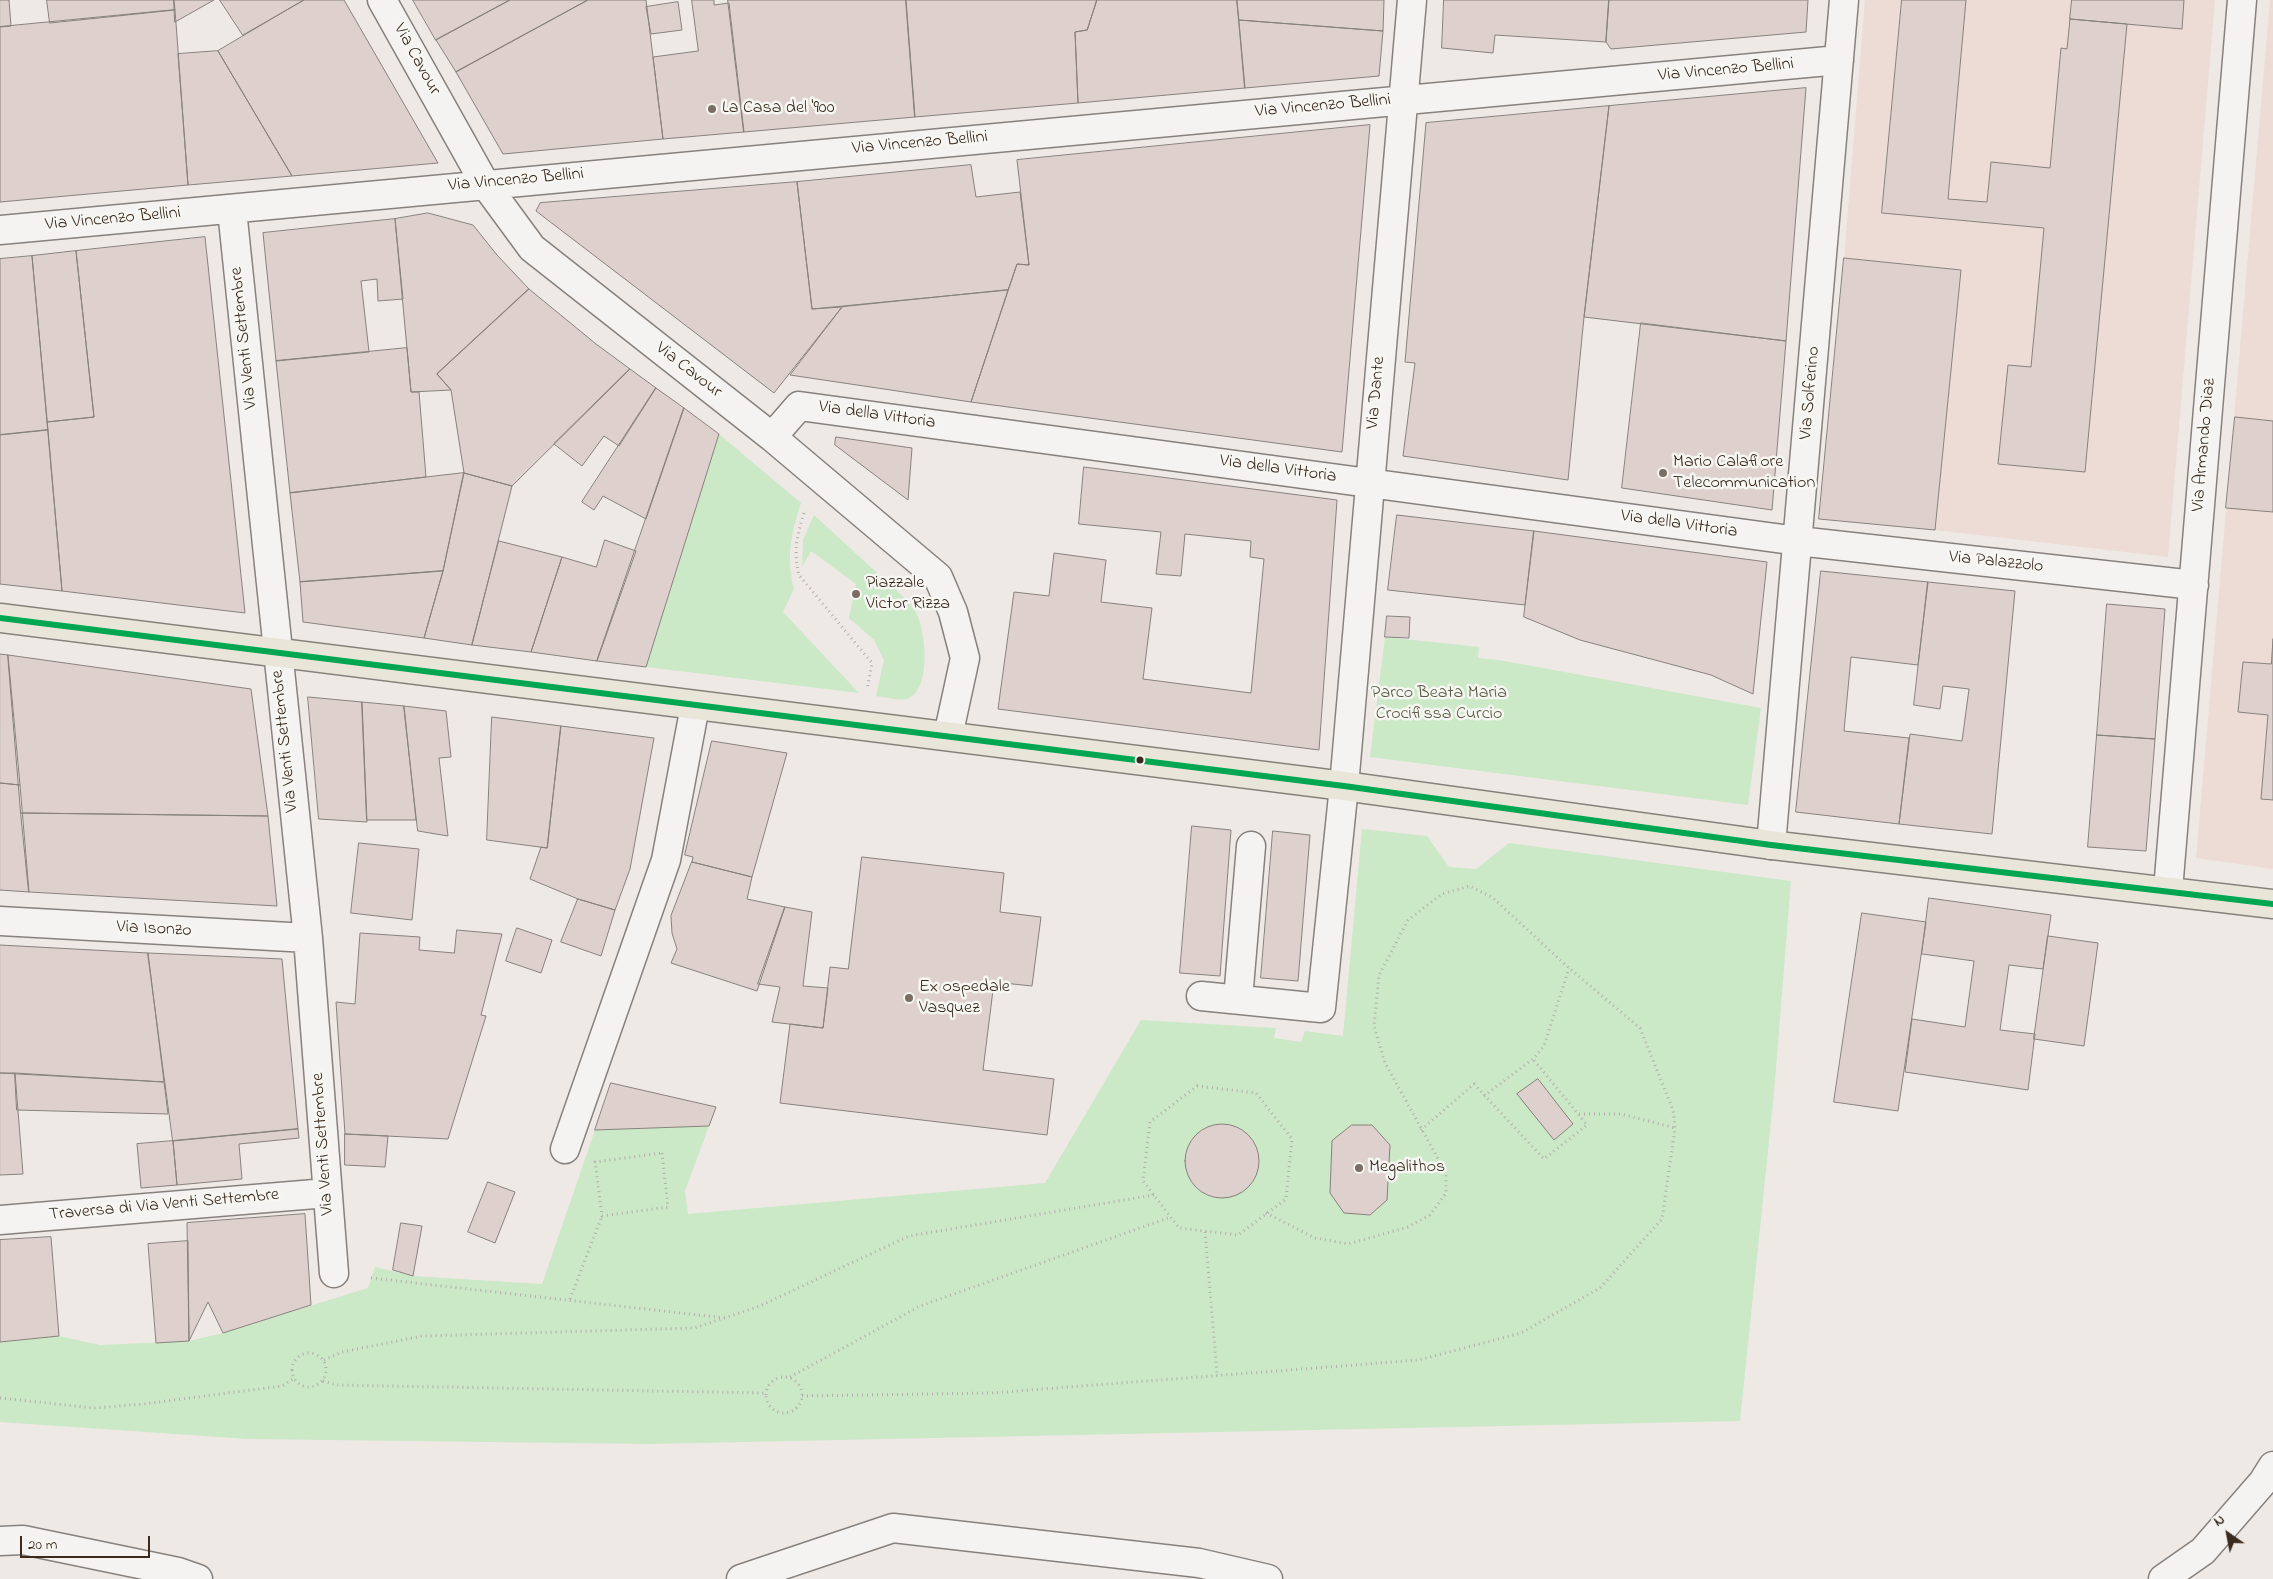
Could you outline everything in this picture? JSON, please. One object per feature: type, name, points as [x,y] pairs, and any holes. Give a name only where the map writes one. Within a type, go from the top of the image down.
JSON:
[{"type":"main road","points":[[0,618],[1344,786],[1771,845],[2168,890],[2273,904]]},
{"type":"street","name":"Via Cavour","points":[[382,0],[485,184],[532,248],[772,437],[938,577],[953,612],[965,658],[948,736]]},
{"type":"street","name":"Via Dante","points":[[1238,999],[1321,1008],[1344,786],[1412,0]]},
{"type":"street","name":"Via Solferino","points":[[1771,845],[1844,0]]},
{"type":"street","name":"Via Armando Diaz","points":[[2168,890],[2242,0]]},
{"type":"street","name":"Via Vincenzo Bellini","points":[[0,230],[1839,60]]},
{"type":"street","name":"Via Venti Settembre","points":[[232,210],[308,938],[334,1273]]},
{"type":"street","name":"Via della Vittoria","points":[[772,437],[799,406],[1798,541]]},
{"type":"street","name":"Via Palazzolo","points":[[1798,541],[2194,586]]},
{"type":"street","points":[[565,1149],[666,860],[695,706]]},
{"type":"street","points":[[1201,996],[1238,999],[1251,846]]},
{"type":"street","name":"Via Isonzo","points":[[0,922],[308,938]]},
{"type":"street","name":"Traversa di Via Venti Settembre","points":[[0,1220],[327,1193]]},
{"type":"street","points":[[2163,1579],[2203,1551],[2263,1482],[2273,1466]]},
{"type":"street","points":[[741,1579],[893,1528],[1200,1563],[1268,1579]]},
{"type":"street","points":[[0,1541],[23,1540],[178,1572],[198,1579]]},
{"type":"path","points":[[825,482],[806,509],[796,537],[795,559],[799,575],[872,663],[860,725]]},
{"type":"path","points":[[802,1396],[991,1393],[1217,1374],[1419,1360],[1521,1334],[1600,1288],[1662,1219],[1675,1128],[1673,1110],[1640,1028],[1569,968],[1493,898],[1470,886],[1442,894],[1408,920],[1378,975],[1374,1026],[1385,1062],[1439,1157],[1446,1173],[1446,1193],[1430,1215],[1408,1227],[1348,1244],[1315,1238],[1266,1213]]},
{"type":"path","points":[[1484,1096],[1533,1059],[1544,1046],[1569,968]]},
{"type":"path","points":[[1422,1130],[1474,1084],[1544,1159],[1587,1125],[1533,1059]]},
{"type":"path","points":[[1197,1086],[1256,1093],[1292,1139],[1286,1198],[1238,1235],[1179,1228],[1154,1195],[1143,1181],[1150,1122],[1197,1086]]},
{"type":"path","points":[[1578,1114],[1621,1114],[1675,1128]]},
{"type":"path","points":[[570,1299],[602,1216],[595,1162],[662,1154],[668,1208],[602,1216]]},
{"type":"path","points":[[324,1360],[342,1352],[422,1336],[694,1328],[728,1318],[909,1236],[1154,1195]]},
{"type":"path","points":[[790,1377],[799,1385],[802,1396],[798,1406],[788,1412],[777,1411],[768,1404],[765,1393],[770,1383],[779,1377],[790,1377],[920,1306],[1171,1216]]},
{"type":"path","points":[[1205,1232],[1217,1374]]},
{"type":"path","points":[[334,1273],[422,1286],[570,1299],[728,1318]]},
{"type":"path","points":[[304,1352],[316,1353],[324,1360],[327,1371],[323,1381],[313,1387],[302,1386],[293,1379],[291,1368],[295,1358],[304,1352]]},
{"type":"path","points":[[0,1398],[94,1408],[144,1404],[282,1386],[293,1379]]},
{"type":"path","points":[[323,1381],[336,1385],[765,1393]]},
{"type":"shaded area","points":[[1865,0],[2215,0],[2168,557],[1935,530],[1961,270],[1844,258]]},
{"type":"shaded area","points":[[2270,0],[2273,0],[2273,869],[2196,858]]},
{"type":"green space","points":[[719,434],[801,503],[790,556],[794,589],[783,612],[859,693],[646,667]]},
{"type":"green space","points":[[814,515],[908,601],[917,615],[923,637],[923,675],[915,694],[907,699],[876,696],[884,660],[874,640],[849,618],[856,584],[811,551],[802,567],[803,540]]},
{"type":"green space","name":"Parco Beata Maria Crocifissa Curcio","points":[[1385,637],[1479,647],[1478,658],[1499,660],[1761,708],[1748,805],[1370,757]]},
{"type":"green space","points":[[1362,829],[1427,836],[1449,867],[1476,869],[1509,843],[1791,881],[1774,1093],[1740,1421],[650,1444],[248,1439],[0,1422],[0,1342],[59,1336],[100,1345],[189,1341],[223,1333],[368,1288],[375,1267],[413,1276],[542,1284],[595,1130],[709,1126],[685,1191],[688,1214],[1045,1183],[1141,1020],[1276,1028],[1274,1038],[1301,1042],[1305,1031],[1343,1036]]},
{"type":"building","points":[[0,0],[9,0],[11,26],[0,27]]},
{"type":"building","points":[[47,0],[174,0],[175,10],[50,23]]},
{"type":"building","points":[[174,0],[214,0],[175,22]]},
{"type":"building","points":[[220,0],[304,0],[243,35]]},
{"type":"building","points":[[304,0],[344,0],[438,163],[292,176],[218,51]]},
{"type":"building","points":[[413,0],[510,0],[436,40]]},
{"type":"building","points":[[510,0],[588,0],[456,72],[436,40]]},
{"type":"building","points":[[588,0],[646,0],[663,139],[503,154],[456,72]]},
{"type":"building","points":[[692,0],[714,0],[714,5],[729,3],[744,132],[663,139],[653,57],[698,51]]},
{"type":"building","points":[[728,0],[906,0],[915,117],[744,132]]},
{"type":"building","points":[[906,0],[1097,0],[1087,30],[1075,32],[1078,103],[915,117]]},
{"type":"building","points":[[1097,0],[1237,0],[1245,88],[1078,103],[1075,32],[1087,30]]},
{"type":"building","points":[[1237,0],[1384,0],[1383,31],[1239,20]]},
{"type":"building","points":[[1444,0],[1609,0],[1606,42],[1495,35],[1493,53],[1442,48]]},
{"type":"building","points":[[1609,0],[1808,0],[1806,32],[1611,49],[1606,42]]},
{"type":"building","points":[[1902,0],[1966,0],[1948,199],[1987,202],[1991,162],[2050,168],[2061,48],[2067,49],[2070,19],[2127,24],[2085,472],[1998,464],[2008,365],[2031,367],[2044,228],[1882,213]]},
{"type":"building","points":[[2072,0],[2184,0],[2182,29],[2070,19]]},
{"type":"building","points":[[678,2],[682,30],[651,34],[646,7]]},
{"type":"building","points":[[175,10],[188,185],[0,202],[0,27]]},
{"type":"building","points":[[1239,20],[1383,31],[1379,76],[1245,88]]},
{"type":"building","points":[[218,51],[292,176],[188,185],[178,54]]},
{"type":"building","points":[[1806,88],[1786,341],[1584,317],[1609,106]]},
{"type":"building","points":[[1609,106],[1584,317],[1568,480],[1403,456],[1415,363],[1405,362],[1426,123]]},
{"type":"building","points":[[1370,125],[1342,452],[971,402],[1017,264],[1029,265],[1017,160]]},
{"type":"building","points":[[971,165],[976,197],[1020,192],[1029,265],[1017,264],[1008,290],[812,309],[797,182]]},
{"type":"building","points":[[797,182],[812,309],[842,307],[774,393],[536,211],[540,203]]},
{"type":"building","points":[[428,213],[473,225],[497,255],[529,289],[437,374],[451,390],[411,392],[395,219]]},
{"type":"building","points":[[395,219],[403,299],[378,301],[377,279],[361,281],[369,352],[276,361],[263,233]]},
{"type":"building","points":[[205,237],[245,613],[62,591],[47,422],[94,417],[76,251]]},
{"type":"building","points":[[76,251],[94,417],[47,422],[32,256]]},
{"type":"building","points":[[32,256],[48,430],[0,435],[0,259]]},
{"type":"building","points":[[1844,258],[1961,270],[1935,530],[1819,519]]},
{"type":"building","points":[[529,289],[596,344],[630,369],[512,486],[464,473],[451,390],[437,374]]},
{"type":"building","points":[[1008,290],[971,402],[790,375],[842,307]]},
{"type":"building","points":[[1641,323],[1786,341],[1772,510],[1622,488]]},
{"type":"building","points":[[407,348],[411,392],[419,392],[426,477],[290,493],[276,361]]},
{"type":"building","points":[[630,369],[656,388],[619,446],[604,436],[582,466],[554,444]]},
{"type":"building","points":[[656,388],[684,408],[646,519],[603,496],[594,510],[582,502]]},
{"type":"building","points":[[684,408],[719,434],[646,667],[597,661]]},
{"type":"building","points":[[2235,417],[2273,421],[2273,512],[2226,508]]},
{"type":"building","points":[[48,430],[62,591],[0,584],[0,435]]},
{"type":"building","points":[[836,437],[912,448],[908,500],[835,445]]},
{"type":"building","points":[[1084,467],[1337,500],[1319,750],[998,709],[1014,592],[1049,596],[1054,553],[1106,560],[1101,602],[1152,608],[1143,679],[1251,693],[1264,559],[1250,557],[1251,541],[1185,534],[1181,576],[1156,574],[1161,532],[1079,524]]},
{"type":"building","points":[[464,473],[443,571],[300,582],[290,493]]},
{"type":"building","points":[[464,473],[512,486],[472,645],[424,638],[443,571]]},
{"type":"building","points":[[1397,515],[1534,531],[1525,605],[1388,590]]},
{"type":"building","points":[[1534,531],[1767,562],[1753,694],[1711,675],[1580,640],[1524,617]]},
{"type":"building","points":[[605,540],[636,551],[597,661],[531,652],[562,557],[596,567]]},
{"type":"building","points":[[499,541],[562,557],[531,652],[472,645]]},
{"type":"building","points":[[443,571],[424,638],[303,622],[300,582]]},
{"type":"building","points":[[1821,571],[1928,582],[1918,665],[1851,657],[1844,731],[1909,738],[1899,824],[1796,812]]},
{"type":"building","points":[[1928,582],[2015,591],[1992,834],[1899,824],[1910,734],[1962,741],[1969,689],[1943,686],[1940,709],[1914,705]]},
{"type":"building","points":[[2107,604],[2165,609],[2155,739],[2097,735]]},
{"type":"building","points":[[1387,616],[1410,617],[1409,638],[1385,637]]},
{"type":"building","points":[[2273,639],[2273,800],[2261,799],[2268,715],[2238,712],[2243,662],[2271,664]]},
{"type":"building","points":[[0,654],[8,655],[20,785],[0,783]]},
{"type":"building","points":[[8,655],[251,689],[268,816],[21,813]]},
{"type":"building","points":[[308,697],[362,702],[367,822],[319,819]]},
{"type":"building","points":[[362,702],[404,706],[416,820],[367,820]]},
{"type":"building","points":[[404,706],[446,711],[451,757],[439,758],[448,836],[418,831]]},
{"type":"building","points":[[492,717],[561,726],[547,848],[487,840]]},
{"type":"building","points":[[561,726],[654,738],[630,869],[615,910],[578,899],[530,879],[541,847],[547,848]]},
{"type":"building","points":[[2097,735],[2155,739],[2146,851],[2088,847]]},
{"type":"building","points":[[712,741],[787,753],[752,877],[692,862],[693,857],[685,855]]},
{"type":"building","points":[[0,783],[20,785],[29,892],[0,890]]},
{"type":"building","points":[[21,813],[268,816],[277,906],[29,892]]},
{"type":"building","points":[[1192,826],[1231,830],[1220,976],[1180,973]]},
{"type":"building","points":[[1273,831],[1310,835],[1298,981],[1261,978]]},
{"type":"building","points":[[359,843],[419,849],[412,920],[351,913]]},
{"type":"building","name":"Ex ospedale Vasquez","points":[[862,857],[1004,873],[1000,912],[1041,917],[1032,986],[994,982],[983,1070],[1054,1079],[1047,1135],[780,1103],[790,1024],[823,1028],[830,967],[848,969]]},
{"type":"building","points":[[692,862],[752,877],[747,899],[785,907],[757,991],[671,963],[677,949],[672,933],[671,916]]},
{"type":"building","points":[[1929,898],[2051,915],[2043,969],[2009,965],[2000,1030],[2035,1034],[2028,1090],[1905,1072],[1912,1019],[1965,1027],[1974,961],[1922,954]]},
{"type":"building","points":[[578,899],[615,910],[601,956],[561,942]]},
{"type":"building","points":[[785,907],[812,912],[803,986],[828,988],[823,1028],[772,1022],[780,987],[758,984]]},
{"type":"building","points":[[1862,913],[1926,922],[1898,1111],[1834,1102]]},
{"type":"building","points":[[517,928],[552,940],[541,973],[506,961]]},
{"type":"building","points":[[457,930],[502,934],[481,1015],[486,1016],[448,1139],[345,1134],[336,1002],[355,1004],[360,933],[420,937],[419,950],[454,953]]},
{"type":"building","points":[[2048,936],[2098,943],[2084,1046],[2034,1039]]},
{"type":"building","points":[[0,945],[148,953],[164,1082],[0,1073]]},
{"type":"building","points":[[148,953],[282,959],[298,1129],[173,1141]]},
{"type":"building","points":[[0,1073],[15,1073],[23,1174],[0,1175]]},
{"type":"building","points":[[15,1073],[164,1082],[168,1114],[17,1110]]},
{"type":"building","points":[[1538,1079],[1573,1124],[1554,1140],[1517,1094]]},
{"type":"building","points":[[611,1083],[716,1107],[709,1126],[595,1130]]},
{"type":"building","points":[[1222,1124],[1236,1127],[1248,1135],[1256,1147],[1259,1161],[1256,1175],[1248,1187],[1236,1195],[1222,1198],[1208,1195],[1196,1187],[1188,1175],[1185,1161],[1188,1147],[1196,1135],[1208,1127]]},
{"type":"building","points":[[1352,1125],[1372,1125],[1390,1145],[1387,1200],[1370,1215],[1344,1213],[1330,1193],[1332,1141]]},
{"type":"building","points":[[298,1129],[299,1138],[239,1144],[242,1179],[177,1185],[173,1141]]},
{"type":"building","points":[[345,1134],[388,1136],[385,1167],[345,1165]]},
{"type":"building","points":[[173,1141],[177,1185],[141,1188],[137,1144]]},
{"type":"building","points":[[488,1182],[515,1192],[495,1243],[468,1232]]},
{"type":"building","points":[[305,1214],[311,1305],[223,1333],[208,1302],[189,1341],[187,1223]]},
{"type":"building","points":[[401,1223],[422,1226],[413,1276],[393,1270]]},
{"type":"building","points":[[51,1237],[59,1336],[0,1342],[0,1240]]},
{"type":"building","points":[[188,1241],[189,1341],[156,1343],[148,1244]]},
{"type":"transit line","points":[[0,618],[1344,786],[1771,845],[2273,904]]},
{"type":"place","name":"La Casa del '900","points":[[712,109]]},
{"type":"place","name":"Mario Calafiore Telecommunication","points":[[1663,473]]},
{"type":"place","name":"Piazzale Victor Rizza","points":[[856,594]]},
{"type":"place","name":"Ex ospedale Vasquez","points":[[909,998]]},
{"type":"place","name":"Megalithos","points":[[1359,1168]]}]
